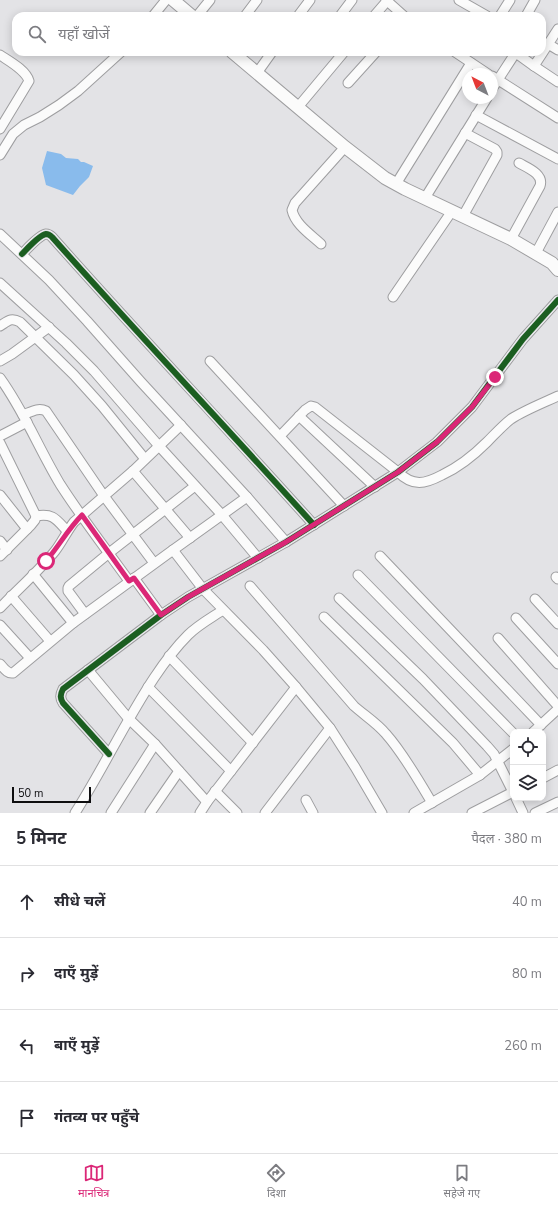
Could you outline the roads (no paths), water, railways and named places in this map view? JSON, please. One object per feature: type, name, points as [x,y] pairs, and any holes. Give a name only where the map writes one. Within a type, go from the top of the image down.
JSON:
[{"type":"street","points":[[156,12],[166,0]]},
{"type":"street","points":[[173,0],[187,12]]},
{"type":"street","points":[[200,12],[210,0]]},
{"type":"street","points":[[248,12],[258,0]]},
{"type":"street","points":[[301,12],[310,0]]},
{"type":"street","points":[[343,12],[352,0]]},
{"type":"street","points":[[377,12],[386,0],[400,12]]},
{"type":"street","points":[[459,0],[480,12]]},
{"type":"street","points":[[502,12],[510,0]]},
{"type":"street","points":[[528,12],[535,0]]},
{"type":"street","points":[[546,47],[558,29]]},
{"type":"street","points":[[548,44],[558,50]]},
{"type":"street","points":[[0,55],[24,72],[28,76],[29,81],[0,129]]},
{"type":"street","points":[[0,155],[3,142],[24,125],[40,117],[78,91],[117,56]]},
{"type":"street","points":[[237,56],[344,147],[385,178],[457,214],[511,238],[552,263],[558,270]]},
{"type":"street","points":[[257,73],[269,56]]},
{"type":"street","points":[[298,107],[341,56]]},
{"type":"street","points":[[348,83],[372,56]]},
{"type":"street","points":[[461,56],[479,68]]},
{"type":"street","points":[[498,74],[513,56]]},
{"type":"street","points":[[520,56],[558,82]]},
{"type":"street","points":[[534,66],[540,56]]},
{"type":"street","points":[[396,184],[471,63]]},
{"type":"street","points":[[498,80],[558,118]]},
{"type":"street","points":[[425,198],[483,104]]},
{"type":"street","points":[[476,115],[558,159]]},
{"type":"street","points":[[393,297],[457,214],[497,155],[495,149],[465,133]]},
{"type":"street","points":[[321,244],[297,221],[292,210],[295,204],[344,147]]},
{"type":"street","points":[[511,238],[542,181],[535,173],[519,163]]},
{"type":"street","points":[[536,253],[558,212]]},
{"type":"street","points":[[0,234],[49,280],[87,320],[286,542]]},
{"type":"street","points":[[22,254],[41,236],[48,234],[52,237],[120,313],[222,422],[314,525]]},
{"type":"street","points":[[0,283],[50,328],[94,371],[159,446],[222,515],[258,558]]},
{"type":"street","points":[[109,754],[63,703],[60,698],[63,690],[161,615],[188,597],[286,542],[375,487],[402,476],[472,407],[523,339],[558,300]]},
{"type":"street","points":[[0,326],[14,319],[20,322],[74,375],[145,459]]},
{"type":"street","points":[[0,361],[50,328]]},
{"type":"street","points":[[210,361],[344,506]]},
{"type":"street","points":[[0,378],[25,418],[60,484],[109,553],[161,615]]},
{"type":"street","points":[[280,436],[308,407],[315,407],[402,476],[421,483],[432,480],[456,468],[469,459],[497,431],[512,419],[558,396]]},
{"type":"street","points":[[0,436],[39,409],[46,411],[104,496],[154,563]]},
{"type":"street","points":[[299,416],[375,487]]},
{"type":"street","points":[[0,608],[55,550],[67,531],[82,515],[133,471],[181,425]]},
{"type":"street","points":[[0,443],[3,456],[36,516]]},
{"type":"street","points":[[133,471],[190,538]]},
{"type":"street","points":[[85,614],[68,591],[69,586],[165,508],[195,486]]},
{"type":"street","points":[[0,495],[27,529]]},
{"type":"street","points":[[0,664],[7,672],[13,673],[50,641],[131,579],[247,497]]},
{"type":"street","points":[[36,516],[44,514],[50,515],[55,518],[67,531]]},
{"type":"street","points":[[3,553],[27,529],[35,520],[36,516]]},
{"type":"street","points":[[0,541],[3,553]]},
{"type":"street","points":[[172,550],[203,589],[263,650],[330,728],[382,813]]},
{"type":"street","points":[[380,556],[541,725]]},
{"type":"street","points":[[33,574],[73,623]]},
{"type":"street","points":[[358,575],[510,731]]},
{"type":"street","points":[[250,586],[354,706],[378,725],[387,735],[406,761],[432,803]]},
{"type":"street","points":[[11,596],[50,641]]},
{"type":"street","points":[[339,598],[412,668],[471,728],[487,746],[497,761],[510,786]]},
{"type":"street","points":[[535,599],[558,624]]},
{"type":"street","points":[[75,813],[92,787],[128,718],[169,656],[188,635],[221,608]]},
{"type":"street","points":[[324,617],[453,743],[480,775]]},
{"type":"street","points":[[516,618],[558,664]]},
{"type":"street","points":[[0,625],[30,658]]},
{"type":"street","points":[[498,638],[558,707],[536,729]]},
{"type":"street","points":[[169,656],[253,743]]},
{"type":"street","points":[[88,670],[128,718],[155,744],[207,802]]},
{"type":"street","points":[[148,687],[231,771]]},
{"type":"street","points":[[200,813],[296,687]]},
{"type":"street","points":[[265,813],[330,728]]},
{"type":"street","points":[[111,813],[155,744]]},
{"type":"street","points":[[419,812],[480,775],[510,751]]},
{"type":"street","points":[[150,813],[179,770]]},
{"type":"street","points":[[546,776],[558,770]]},
{"type":"street","points":[[216,791],[237,813]]},
{"type":"street","points":[[472,813],[510,794]]},
{"type":"street","points":[[306,800],[314,813]]},
{"type":"street","points":[[517,801],[523,813]]},
{"type":"street","points":[[536,813],[558,802]]},
{"type":"water","points":[[47,151],[61,154],[66,158],[78,159],[81,162],[93,166],[89,177],[73,195],[46,185],[42,168]]}]
